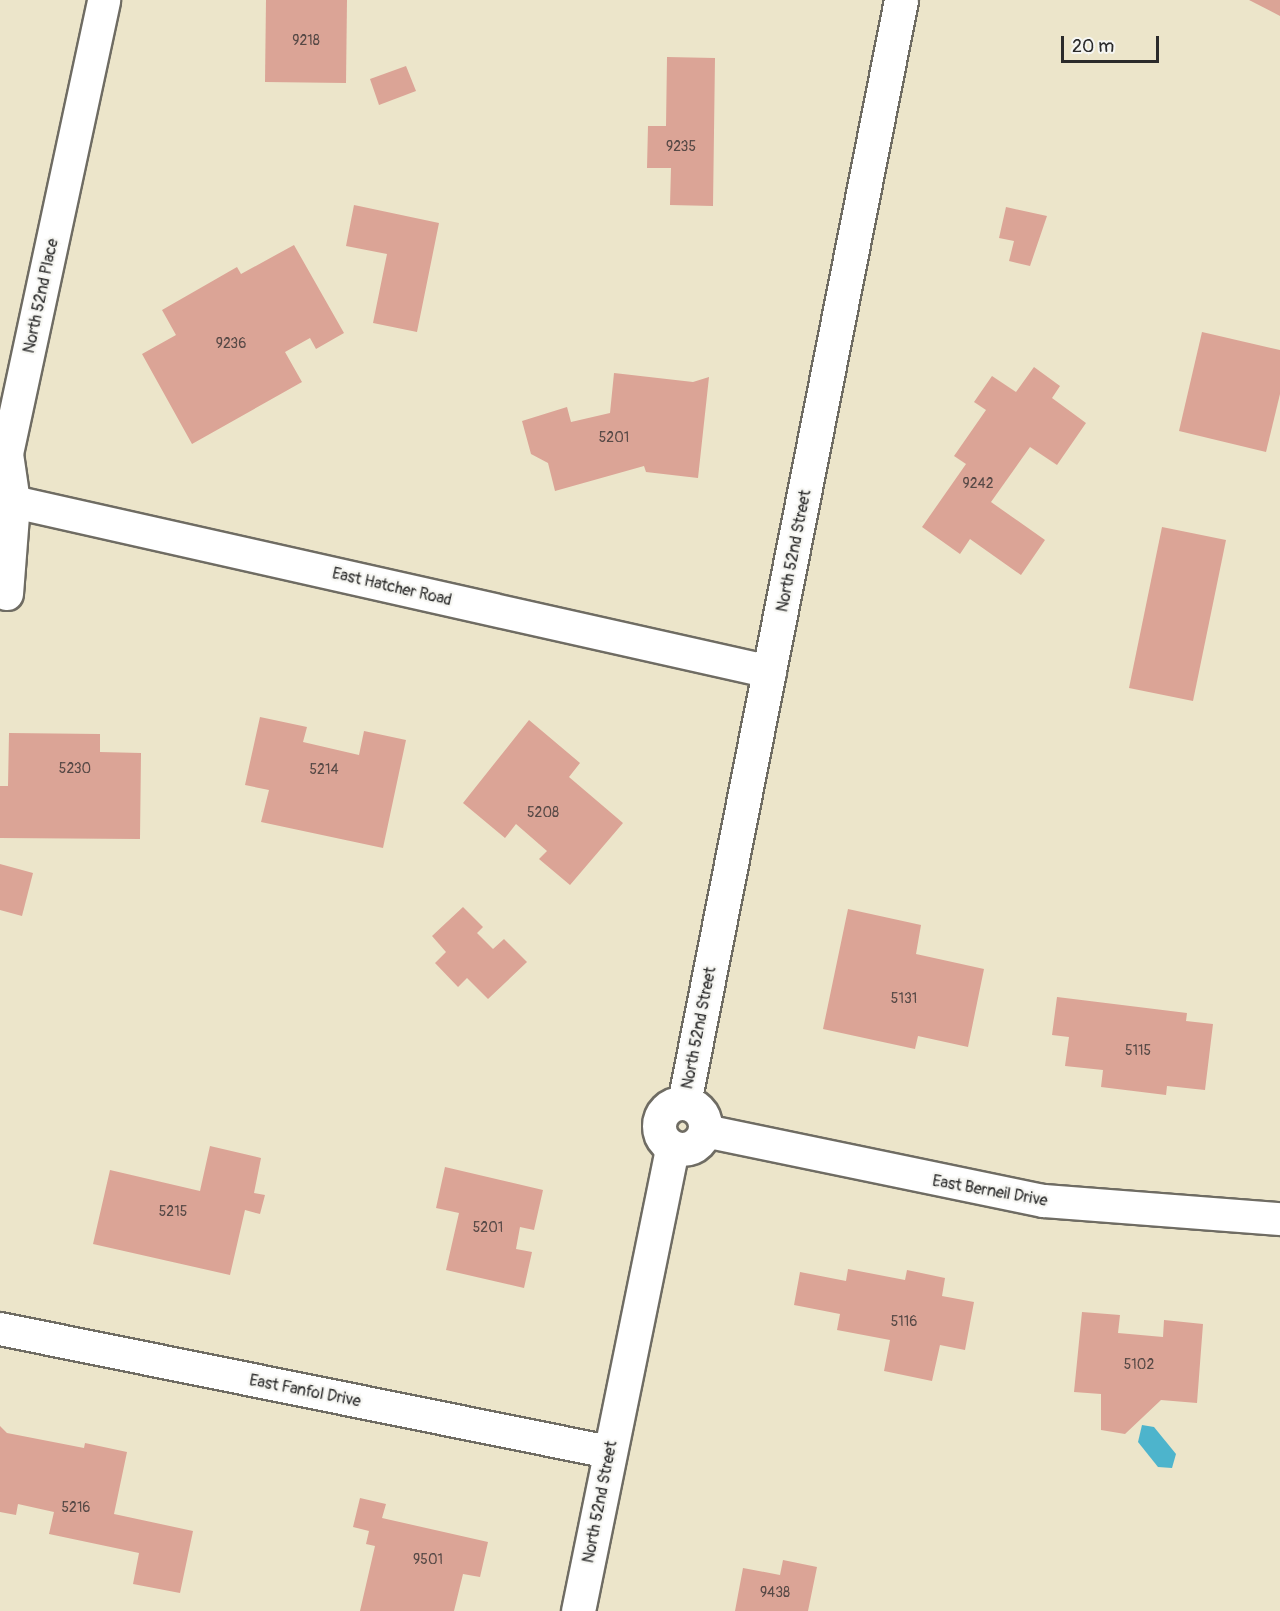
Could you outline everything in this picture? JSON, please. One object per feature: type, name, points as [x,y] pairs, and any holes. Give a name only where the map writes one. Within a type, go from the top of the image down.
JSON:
[{"type":"street","name":"North 52nd Place","points":[[7,594],[14,502],[7,454],[104,0]]},
{"type":"street","name":"North 52nd Street","points":[[684,1102],[901,0]]},
{"type":"street","name":"East Hatcher Road","points":[[14,502],[770,672]]},
{"type":"street","points":[[684,1102],[698,1109],[705,1131],[692,1147],[672,1146],[660,1135],[660,1119],[669,1107],[684,1102]]},
{"type":"street","name":"East Berneil Drive","points":[[705,1131],[1044,1201],[1123,1211],[1280,1219]]},
{"type":"street","name":"North 52nd Street","points":[[578,1611],[672,1146]]},
{"type":"street","name":"East Fanfol Drive","points":[[0,1329],[609,1452]]},
{"type":"water","points":[[1142,1425],[1154,1427],[1176,1454],[1172,1468],[1158,1467],[1138,1442]]},
{"type":"building","points":[[266,0],[347,0],[346,83],[265,82]]},
{"type":"building","points":[[1249,0],[1280,0],[1280,16]]},
{"type":"building","points":[[667,57],[715,58],[713,206],[670,205],[671,168],[647,168],[648,126],[666,126]]},
{"type":"building","points":[[406,66],[416,91],[379,105],[370,79]]},
{"type":"building","points":[[354,205],[439,223],[417,332],[373,323],[387,254],[346,246]]},
{"type":"building","points":[[1006,207],[1047,216],[1030,266],[1009,261],[1014,241],[999,238]]},
{"type":"building","points":[[294,245],[344,333],[316,349],[310,338],[285,352],[302,382],[192,444],[142,354],[176,335],[162,310],[237,267],[241,274]]},
{"type":"building","points":[[1202,332],[1280,350],[1280,394],[1266,452],[1179,431]]},
{"type":"building","points":[[1034,367],[1060,386],[1052,398],[1086,423],[1057,465],[1030,447],[991,502],[1045,540],[1021,575],[970,539],[960,554],[922,527],[966,464],[954,456],[986,410],[974,402],[992,376],[1016,392]]},
{"type":"building","points":[[614,373],[693,382],[709,377],[698,478],[646,472],[644,466],[555,491],[548,463],[531,454],[522,421],[567,407],[571,422],[610,413]]},
{"type":"building","points":[[1162,527],[1226,540],[1193,701],[1129,688]]},
{"type":"building","points":[[260,717],[307,727],[303,742],[359,755],[364,731],[406,740],[383,848],[261,822],[269,790],[245,785]]},
{"type":"building","points":[[529,720],[580,763],[569,777],[623,823],[570,885],[539,859],[547,851],[516,824],[505,838],[463,803]]},
{"type":"building","points":[[9,733],[100,734],[100,752],[141,753],[140,839],[0,838],[0,786],[8,786]]},
{"type":"building","points":[[0,864],[33,873],[22,916],[0,910]]},
{"type":"building","points":[[463,907],[483,927],[477,933],[493,949],[504,939],[527,962],[488,999],[467,978],[458,987],[435,963],[446,952],[432,936]]},
{"type":"building","points":[[848,909],[921,925],[916,954],[984,969],[968,1047],[918,1036],[915,1049],[823,1029]]},
{"type":"building","points":[[1057,997],[1187,1013],[1186,1021],[1213,1024],[1205,1090],[1167,1086],[1166,1095],[1101,1087],[1103,1070],[1065,1066],[1069,1037],[1052,1035]]},
{"type":"building","points":[[210,1146],[261,1158],[254,1193],[265,1195],[260,1214],[245,1210],[230,1275],[93,1244],[110,1170],[200,1191]]},
{"type":"building","points":[[445,1167],[543,1190],[534,1230],[520,1227],[516,1249],[532,1252],[524,1288],[446,1270],[459,1213],[436,1208]]},
{"type":"building","points":[[848,1269],[905,1280],[907,1270],[945,1278],[942,1296],[974,1302],[965,1350],[940,1345],[932,1381],[884,1371],[890,1340],[837,1330],[840,1314],[794,1305],[800,1272],[846,1281]]},
{"type":"building","points":[[1082,1312],[1120,1315],[1118,1333],[1163,1337],[1164,1320],[1203,1324],[1197,1403],[1161,1400],[1125,1434],[1101,1430],[1101,1394],[1074,1392]]},
{"type":"building","points":[[0,1426],[7,1433],[84,1448],[85,1443],[127,1452],[114,1514],[193,1531],[180,1593],[133,1584],[139,1553],[49,1534],[54,1512],[18,1504],[16,1515],[0,1512]]},
{"type":"building","points":[[360,1498],[386,1504],[382,1518],[488,1542],[480,1577],[463,1574],[454,1611],[360,1611],[375,1546],[366,1544],[369,1531],[353,1527]]},
{"type":"building","points":[[783,1560],[817,1567],[808,1611],[735,1611],[743,1568],[780,1575]]}]
